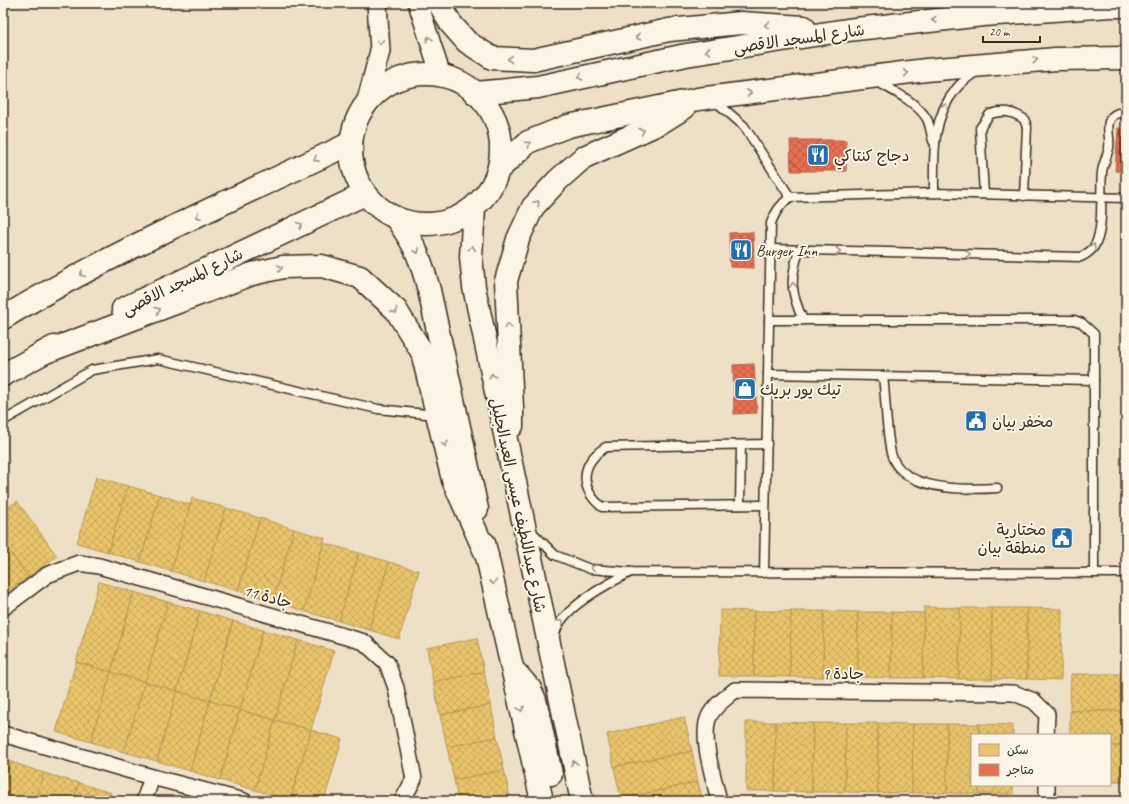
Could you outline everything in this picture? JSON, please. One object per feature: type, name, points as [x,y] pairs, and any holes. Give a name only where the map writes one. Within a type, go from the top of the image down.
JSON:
[{"type":"main road","points":[[439,3],[450,24],[467,42],[492,58],[533,60],[669,30],[740,23],[847,30]]},
{"type":"main road","name":"شارع المسجد الاقصى","points":[[475,93],[538,87],[686,55],[964,13],[1036,7],[1126,6]]},
{"type":"main road","points":[[499,169],[528,142],[568,126],[704,99],[926,70],[1056,59],[1126,58]]},
{"type":"main road","points":[[420,74],[441,76],[459,82],[475,93],[489,109],[498,128],[502,148],[499,169],[494,184],[485,197],[474,208],[450,221],[423,225],[396,218],[379,208],[365,194],[356,178],[352,160],[351,143],[356,122],[366,104],[381,89],[399,79],[420,74]]},
{"type":"main road","points":[[510,463],[512,408],[506,280],[518,239],[533,207],[558,180],[584,157],[660,123],[704,99]]},
{"type":"main road","points":[[3,318],[54,288],[181,224],[351,143]]},
{"type":"main road","name":"شارع المسجد الاقصى","points":[[3,375],[109,316],[365,194]]},
{"type":"main road","name":"شارع عبداللطيف عيسى العبدالجليل","points":[[474,208],[471,257],[474,287],[582,801]]},
{"type":"main road","points":[[396,218],[412,239],[420,255],[429,290],[542,801]]},
{"type":"main road","points":[[42,353],[252,274],[283,267],[322,266],[360,277],[396,310],[422,352],[454,480],[487,556]]},
{"type":"main road","points":[[512,670],[522,678],[535,700],[556,801]]},
{"type":"street","points":[[366,104],[380,51],[377,3]]},
{"type":"street","points":[[418,3],[441,76]]},
{"type":"street","name":"جادة 11","points":[[3,608],[47,575],[80,562],[364,642],[387,663],[396,688],[414,779],[402,801]]},
{"type":"street","name":"جادة 9","points":[[719,801],[706,738],[708,718],[720,702],[735,690],[1014,693],[1034,701],[1047,714],[1046,734]]},
{"type":"street","points":[[3,734],[152,777],[244,801]]},
{"type":"street","points":[[144,801],[152,777]]},
{"type":"street","points":[[1046,786],[1047,801]]},
{"type":"lane","points":[[934,193],[934,143],[939,120],[956,88],[984,65]]},
{"type":"lane","points":[[869,78],[902,96],[922,112],[927,120],[934,143]]},
{"type":"lane","points":[[704,99],[723,107],[744,126],[790,198]]},
{"type":"lane","points":[[984,194],[980,128],[990,114],[1000,111],[1013,112],[1024,119],[1026,127],[1024,196]]},
{"type":"lane","points":[[771,249],[1081,257],[1090,252],[1096,243],[1099,230],[1102,169],[1109,149],[1109,121],[1111,117],[1118,113],[1126,115]]},
{"type":"lane","points":[[764,573],[771,223],[775,212],[782,204],[790,198],[934,193],[1126,198]]},
{"type":"lane","points":[[800,250],[793,269],[792,284],[794,300],[803,320]]},
{"type":"lane","points":[[769,320],[1074,320],[1082,322],[1094,334],[1094,573]]},
{"type":"lane","points":[[3,421],[92,370],[158,359],[378,409],[438,415]]},
{"type":"lane","points":[[768,374],[1094,380]]},
{"type":"lane","points":[[883,376],[892,454],[902,472],[920,482],[966,490],[997,488]]},
{"type":"lane","points":[[766,505],[602,507],[590,494],[585,476],[592,458],[606,447],[767,444]]},
{"type":"lane","points":[[740,505],[741,445]]},
{"type":"lane","points":[[524,523],[555,555],[590,569],[631,572],[764,573],[1126,573]]},
{"type":"lane","points":[[552,659],[555,628],[579,602],[606,584],[631,572]]},
{"type":"building: سكن","points":[[96,477],[128,486],[108,552],[77,543]]},
{"type":"building: سكن","points":[[128,486],[160,495],[140,562],[108,552]]},
{"type":"building: سكن","points":[[160,495],[191,505],[171,571],[140,562]]},
{"type":"building: سكن","points":[[192,498],[226,508],[204,581],[171,571]]},
{"type":"building: سكن","points":[[17,501],[57,556],[28,577],[3,542],[3,511]]},
{"type":"building: سكن","points":[[226,508],[260,518],[238,591],[204,581]]},
{"type":"building: سكن","points":[[260,518],[294,529],[273,601],[238,591]]},
{"type":"building: سكن","points":[[294,529],[325,538],[304,611],[273,601]]},
{"type":"building: سكن","points":[[3,542],[28,577],[3,595]]},
{"type":"building: سكن","points":[[324,543],[359,553],[339,621],[304,611]]},
{"type":"building: سكن","points":[[359,553],[389,562],[369,630],[339,621]]},
{"type":"building: سكن","points":[[389,562],[419,571],[399,639],[369,630]]},
{"type":"building: سكن","points":[[99,582],[134,592],[111,672],[76,662]]},
{"type":"building: سكن","points":[[134,592],[168,602],[145,682],[111,672]]},
{"type":"building: سكن","points":[[168,602],[200,611],[177,691],[145,682]]},
{"type":"building: سكن","points":[[924,607],[960,608],[959,679],[923,678]]},
{"type":"building: سكن","points":[[960,608],[992,608],[992,679],[959,679]]},
{"type":"building: سكن","points":[[992,608],[1027,608],[1027,679],[992,679]]},
{"type":"building: سكن","points":[[1027,608],[1062,609],[1061,680],[1027,679]]},
{"type":"building: سكن","points":[[720,610],[754,611],[754,676],[719,676]]},
{"type":"building: سكن","points":[[200,611],[233,621],[210,701],[177,691]]},
{"type":"building: سكن","points":[[754,611],[791,611],[790,677],[754,676]]},
{"type":"building: سكن","points":[[791,611],[824,611],[823,677],[790,677]]},
{"type":"building: سكن","points":[[824,611],[858,612],[858,677],[823,677]]},
{"type":"building: سكن","points":[[858,612],[892,612],[891,678],[858,677]]},
{"type":"building: سكن","points":[[892,612],[924,613],[923,678],[891,678]]},
{"type":"building: سكن","points":[[233,621],[263,630],[240,710],[210,701]]},
{"type":"building: سكن","points":[[263,630],[298,640],[275,720],[240,710]]},
{"type":"building: سكن","points":[[477,638],[484,672],[433,682],[427,648]]},
{"type":"building: سكن","points":[[298,640],[334,651],[311,730],[275,720]]},
{"type":"building: سكن","points":[[76,662],[111,672],[91,742],[56,732]]},
{"type":"building: سكن","points":[[111,672],[145,682],[124,752],[91,742]]},
{"type":"building: سكن","points":[[484,672],[491,705],[440,715],[433,682]]},
{"type":"building: سكن","points":[[1071,674],[1126,674],[1126,711],[1070,711]]},
{"type":"building: سكن","points":[[145,682],[177,691],[157,761],[124,752]]},
{"type":"building: سكن","points":[[177,691],[210,701],[190,771],[157,761]]},
{"type":"building: سكن","points":[[210,701],[240,710],[220,780],[190,771]]},
{"type":"building: سكن","points":[[491,705],[497,737],[447,747],[440,715]]},
{"type":"building: سكن","points":[[240,710],[275,720],[255,790],[220,780]]},
{"type":"building: سكن","points":[[1070,711],[1126,711],[1126,746],[1111,746],[1111,734],[1070,734]]},
{"type":"building: سكن","points":[[684,717],[692,751],[614,767],[607,734]]},
{"type":"building: سكن","points":[[275,720],[311,730],[290,800],[255,790]]},
{"type":"building: سكن","points":[[746,722],[776,722],[775,791],[746,791]]},
{"type":"building: سكن","points":[[776,722],[813,723],[812,792],[775,791]]},
{"type":"building: سكن","points":[[813,723],[846,723],[845,792],[812,792]]},
{"type":"building: سكن","points":[[846,723],[878,723],[878,793],[845,792]]},
{"type":"building: سكن","points":[[878,723],[913,724],[912,793],[878,793]]},
{"type":"building: سكن","points":[[913,724],[947,724],[947,793],[912,793]]},
{"type":"building: سكن","points":[[947,724],[979,724],[979,734],[971,734],[971,786],[979,786],[979,794],[947,793]]},
{"type":"building: سكن","points":[[979,724],[1013,725],[1013,734],[979,734]]},
{"type":"building: سكن","points":[[311,730],[342,739],[324,801],[293,801],[290,800]]},
{"type":"building: سكن","points":[[497,737],[504,770],[454,780],[447,747]]},
{"type":"building: سكن","points":[[1111,746],[1126,746],[1126,781],[1111,781]]},
{"type":"building: سكن","points":[[692,751],[698,782],[621,799],[614,767]]},
{"type":"building: سكن","points":[[3,760],[11,762],[3,789]]},
{"type":"building: سكن","points":[[11,762],[44,773],[36,801],[3,801],[3,789]]},
{"type":"building: سكن","points":[[504,770],[511,801],[458,801],[454,780]]},
{"type":"building: سكن","points":[[44,773],[79,783],[73,801],[36,801]]},
{"type":"building: سكن","points":[[698,782],[703,801],[622,801],[621,799]]},
{"type":"building: سكن","points":[[79,783],[111,793],[108,801],[73,801]]},
{"type":"building: سكن","points":[[979,786],[1013,786],[1013,794],[979,794]]},
{"type":"building: متاجر","points":[[1118,128],[1126,128],[1126,172],[1115,171]]},
{"type":"building: متاجر","name":"دجاج كنتاكي","points":[[790,140],[846,140],[846,171],[791,171]]},
{"type":"building: متاجر","name":"Burger Inn","points":[[753,232],[754,268],[730,267],[729,233]]},
{"type":"building: متاجر","name":"تيك يور بريك","points":[[754,364],[757,413],[734,414],[733,365]]},
{"type":"place","name":"دجاج كنتاكي","points":[[818,155]]},
{"type":"place","name":"Burger Inn","points":[[741,250]]},
{"type":"place","name":"تيك يور بريك","points":[[745,389]]},
{"type":"place","name":"مخفر بيان","points":[[976,421]]},
{"type":"place","name":"مختارية منطقة بيان","points":[[1062,538]]}]
